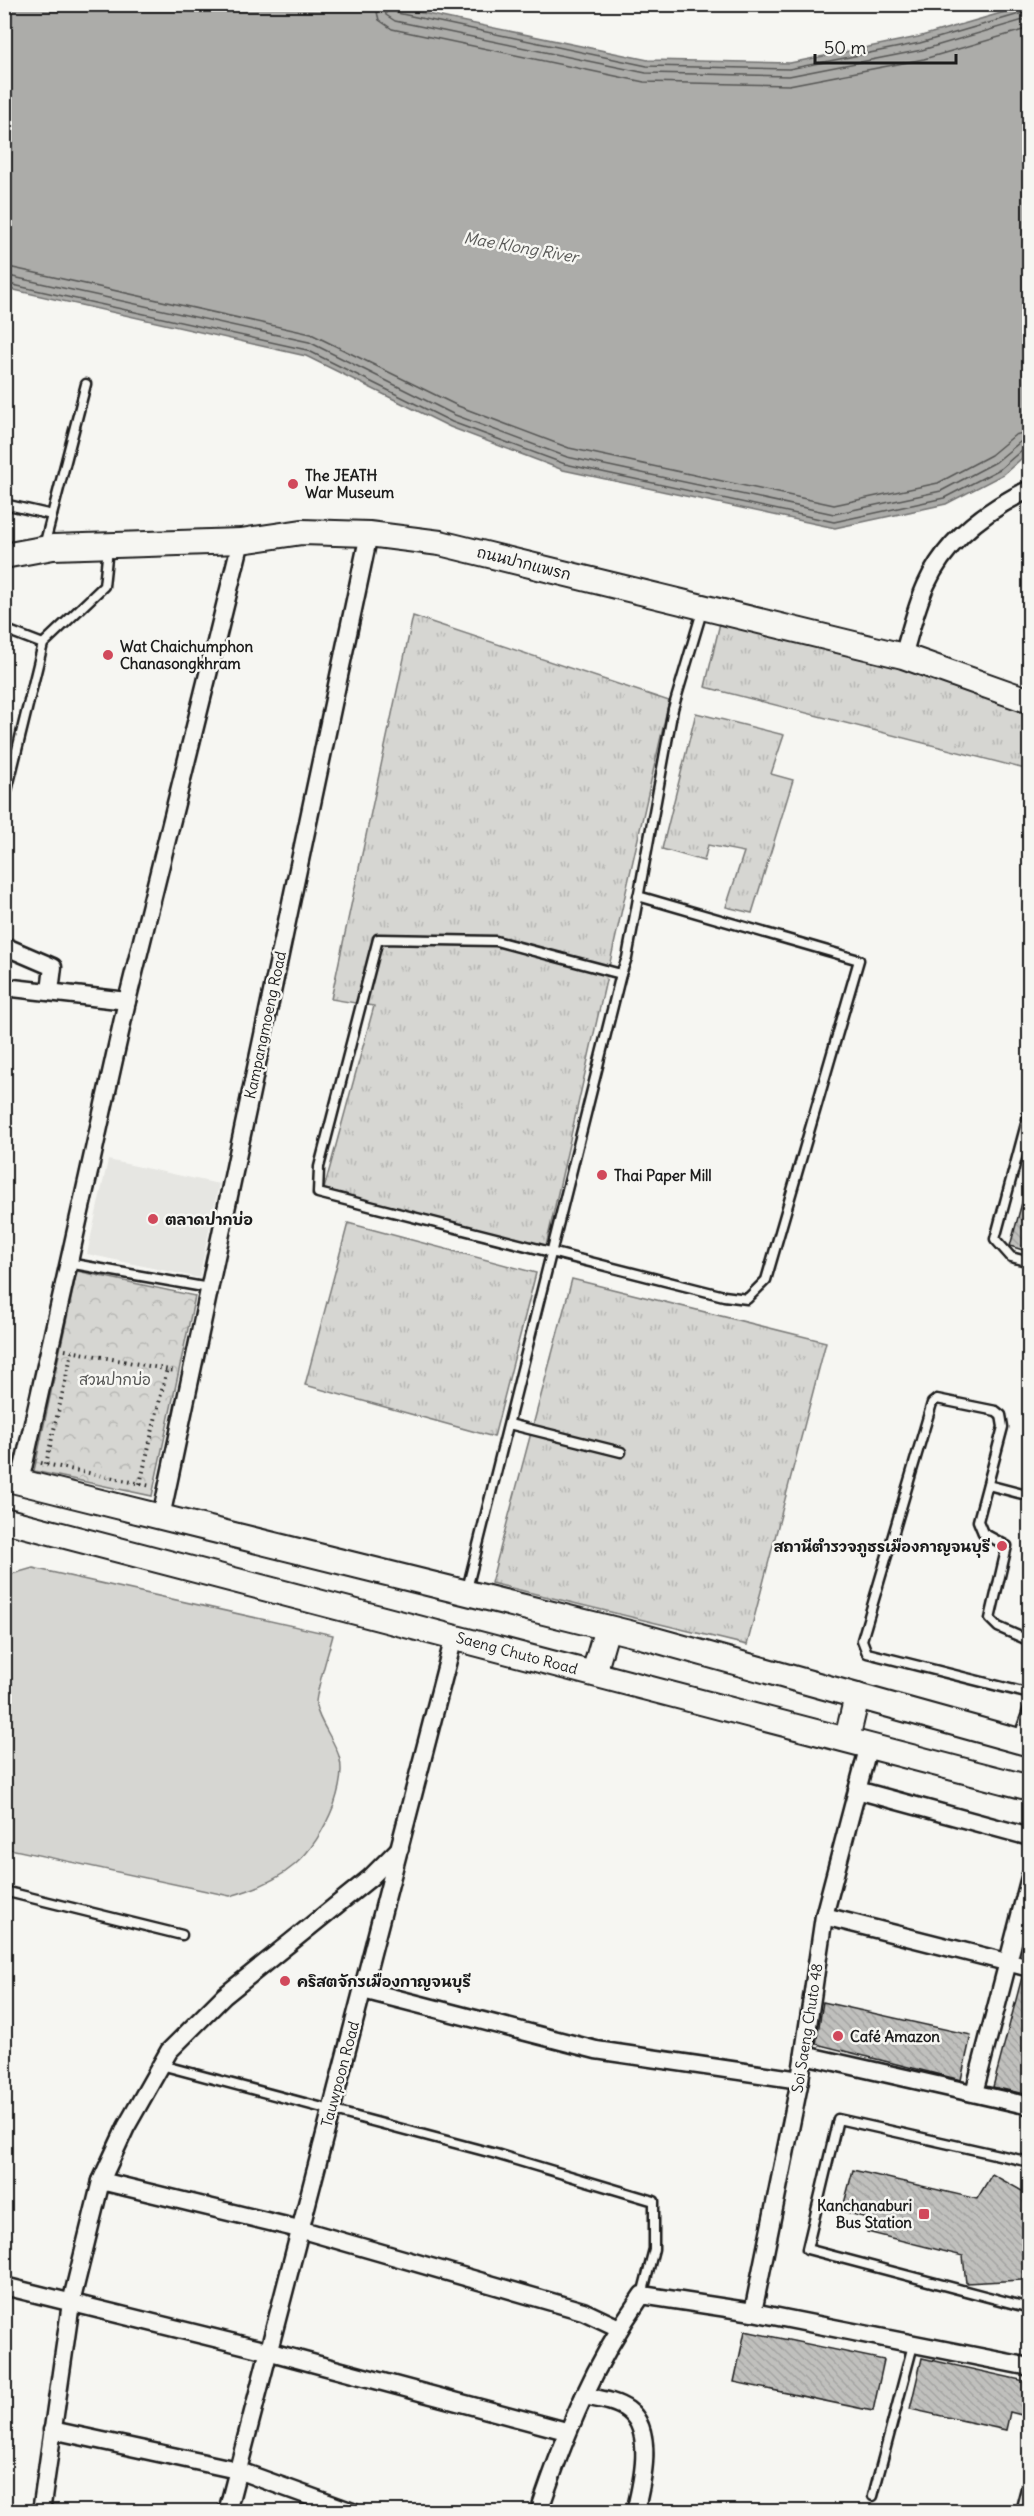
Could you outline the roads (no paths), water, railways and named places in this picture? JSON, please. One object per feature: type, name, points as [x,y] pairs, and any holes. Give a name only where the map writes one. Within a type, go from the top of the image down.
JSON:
[{"type":"main road","name":"ถนนปากแพรก","points":[[4,556],[44,548],[241,541],[302,532],[369,534],[440,543],[903,656],[1029,701]]},
{"type":"main road","points":[[16,1473],[160,1517],[606,1628],[1024,1742]]},
{"type":"main road","name":"Saeng Chuto Road","points":[[4,1520],[1029,1788]]},
{"type":"main road","points":[[594,1673],[606,1628]]},
{"type":"main road","points":[[856,1696],[858,1742]]},
{"type":"street","points":[[903,656],[926,584],[956,538],[1002,502],[1029,489]]},
{"type":"street","name":"Kampangmoeng Road","points":[[160,1517],[369,534]]},
{"type":"street","points":[[16,1473],[50,1347],[127,1001],[241,541]]},
{"type":"street","points":[[4,946],[53,967],[50,991]]},
{"type":"street","points":[[4,987],[127,1001]]},
{"type":"street","name":"Tauwpoon Road","points":[[227,2511],[454,1637]]},
{"type":"street","name":"Soi Saeng Chuto 48","points":[[753,2312],[800,2080],[824,1916],[857,1790],[858,1742]]},
{"type":"street","points":[[857,1790],[1029,1837]]},
{"type":"street","points":[[41,2511],[71,2303],[101,2181],[126,2127],[169,2051],[224,1996],[370,1878],[400,1848]]},
{"type":"street","points":[[974,2093],[1029,1877]]},
{"type":"street","points":[[824,1916],[1029,1968]]},
{"type":"street","points":[[363,1990],[596,2050],[800,2080]]},
{"type":"street","points":[[804,2055],[1029,2106]]},
{"type":"street","points":[[101,2181],[299,2229],[583,2311],[619,2328]]},
{"type":"street","points":[[4,2286],[267,2351],[566,2431]]},
{"type":"street","points":[[539,2511],[566,2431],[619,2328],[642,2295],[753,2312],[1029,2367]]},
{"type":"street","points":[[584,2396],[615,2403],[626,2409],[638,2421],[642,2431],[644,2476],[635,2511]]},
{"type":"street","points":[[52,2430],[237,2470],[353,2511]]},
{"type":"street","points":[[1024,2511],[1029,2489]]},
{"type":"lane","points":[[44,548],[86,384]]},
{"type":"lane","points":[[4,504],[52,515]]},
{"type":"lane","points":[[4,803],[43,644],[104,586],[108,545]]},
{"type":"lane","points":[[467,1593],[621,974],[627,958],[673,709],[703,608]]},
{"type":"lane","points":[[4,628],[43,644]]},
{"type":"lane","points":[[621,974],[496,941],[378,939],[319,1167],[318,1193],[551,1254],[724,1296],[747,1299],[766,1280],[859,960],[638,896]]},
{"type":"lane","points":[[1029,1109],[995,1239],[1011,1257],[1029,1262]]},
{"type":"lane","points":[[68,1263],[209,1288]]},
{"type":"lane","points":[[1029,1641],[998,1627],[990,1619],[1007,1552],[1004,1543],[979,1528],[1003,1427],[1001,1416],[996,1411],[937,1399],[932,1403],[862,1640],[863,1647],[867,1653],[1029,1694]]},
{"type":"lane","points":[[509,1424],[621,1452]]},
{"type":"lane","points":[[988,1485],[1029,1496]]},
{"type":"lane","points":[[1029,1647],[1029,1661]]},
{"type":"lane","points":[[1024,1742],[1029,1706]]},
{"type":"lane","points":[[4,1891],[182,1935]]},
{"type":"lane","points":[[161,2065],[496,2154],[654,2201],[654,2249],[642,2295]]},
{"type":"lane","points":[[1029,2163],[838,2119],[807,2249],[1029,2308]]},
{"type":"lane","points":[[873,2496],[913,2345]]},
{"type":"water","name":"Mae Klong River","points":[[5,4],[384,5],[648,60],[790,63],[918,37],[1029,5],[1029,452],[1004,474],[946,504],[835,528],[563,470],[450,427],[306,356],[5,288]]},
{"type":"place","name":"The JEATH War Museum","points":[[293,484]]},
{"type":"place","name":"Wat Chaichumphon Chanasongkhram","points":[[108,655]]},
{"type":"place","name":"Thai Paper Mill","points":[[602,1175]]},
{"type":"place","name":"ตลาดปากบ่อ","points":[[153,1219]]},
{"type":"place","name":"สถานีตำรวจภูธรเมืองกาญจนบุรี","points":[[1002,1546]]},
{"type":"place","name":"คริสตจักรเมืองกาญจนบุรี","points":[[285,1981]]},
{"type":"place","name":"Café Amazon","points":[[838,2036]]},
{"type":"place","name":"Kanchanaburi Bus Station","points":[[924,2214]]},
{"type":"park label","name":"สวนปากบ่อ","points":[[115,1379]]}]
